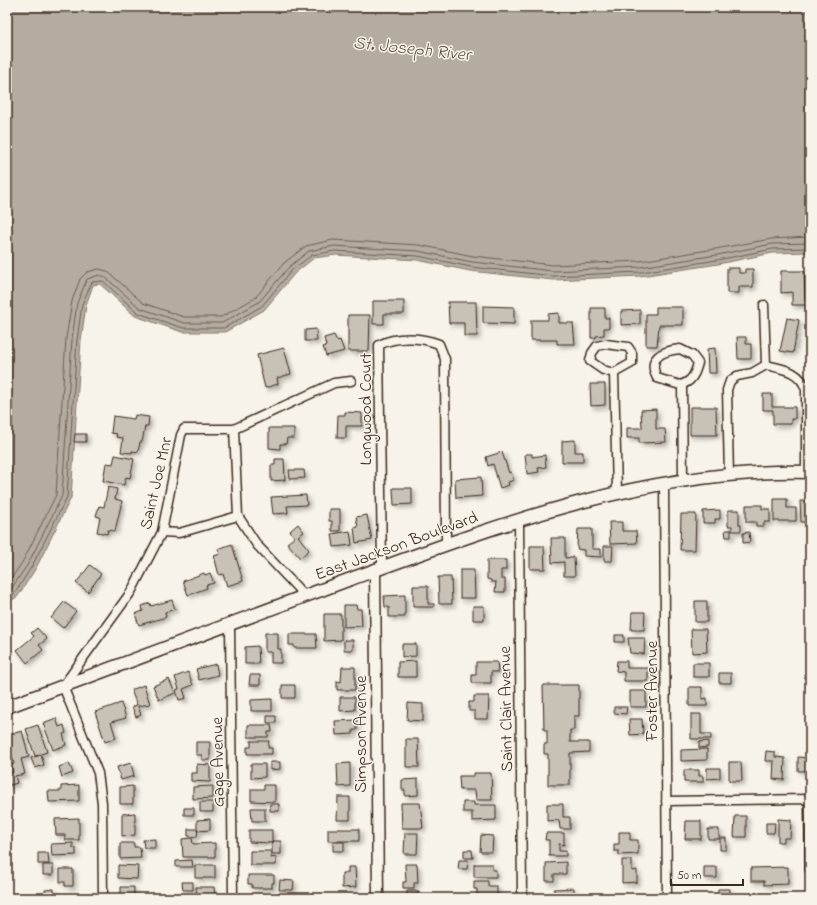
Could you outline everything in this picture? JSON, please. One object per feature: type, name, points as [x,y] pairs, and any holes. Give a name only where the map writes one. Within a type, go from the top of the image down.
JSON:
[{"type":"main road","name":"East Jackson Boulevard","points":[[7,707],[446,544],[519,520],[617,492],[664,483],[729,475],[808,472]]},
{"type":"street","points":[[764,305],[766,365]]},
{"type":"street","name":"Longwood Court","points":[[379,569],[379,345],[390,340],[428,340],[439,344],[445,358],[446,544]]},
{"type":"street","points":[[606,344],[628,347],[632,353],[632,363],[614,373],[603,370],[590,361],[592,353],[597,346],[606,344]]},
{"type":"street","points":[[680,349],[692,355],[698,363],[693,377],[682,385],[657,378],[653,370],[655,361],[662,353],[668,350],[680,349]]},
{"type":"street","points":[[729,475],[727,390],[730,380],[738,376],[752,373],[766,365],[793,372],[804,382],[806,390],[808,472]]},
{"type":"street","points":[[614,373],[617,492]]},
{"type":"street","points":[[305,596],[257,545],[238,516],[234,429],[334,383],[351,381]]},
{"type":"street","points":[[682,385],[683,480]]},
{"type":"street","name":"Saint Joe Mnr","points":[[63,686],[131,592],[162,532],[181,435],[184,429],[234,429]]},
{"type":"street","name":"Foster Avenue","points":[[664,483],[667,898]]},
{"type":"street","points":[[162,532],[179,533],[238,516]]},
{"type":"street","name":"Saint Clair Avenue","points":[[519,520],[522,898]]},
{"type":"street","name":"Simpson Avenue","points":[[378,898],[379,569]]},
{"type":"street","name":"Gage Avenue","points":[[230,625],[233,898]]},
{"type":"street","points":[[63,686],[98,773],[102,803],[103,898]]},
{"type":"street","points":[[666,801],[810,800],[810,871]]},
{"type":"water","name":"St. Joseph River","points":[[7,7],[810,7],[810,252],[773,253],[718,264],[641,276],[553,280],[470,271],[417,260],[336,255],[314,258],[295,273],[264,310],[225,332],[182,332],[135,316],[100,284],[93,285],[86,305],[81,340],[71,498],[36,568],[18,596],[7,604]]},
{"type":"building","points":[[727,268],[739,268],[739,273],[745,273],[745,269],[753,269],[753,287],[739,287],[739,293],[727,293]]},
{"type":"building","points":[[781,271],[804,271],[805,300],[808,300],[808,305],[792,305],[792,292],[781,293]]},
{"type":"building","points":[[373,301],[404,301],[404,314],[384,314],[384,324],[373,324]]},
{"type":"building","points":[[448,302],[476,302],[477,336],[464,336],[464,323],[449,323]]},
{"type":"building","points":[[483,306],[514,307],[514,324],[483,323]]},
{"type":"building","points":[[656,307],[683,307],[683,325],[659,325],[657,346],[646,346],[646,314],[656,314]]},
{"type":"building","points":[[591,308],[605,308],[605,318],[609,318],[609,328],[604,328],[604,335],[596,336],[596,338],[591,338]]},
{"type":"building","points":[[640,310],[640,324],[621,325],[621,311]]},
{"type":"building","points":[[559,313],[559,323],[573,323],[575,344],[557,344],[557,340],[531,340],[531,320],[548,320],[548,314]]},
{"type":"building","points":[[348,315],[370,315],[369,351],[348,351]]},
{"type":"building","points":[[787,318],[799,320],[793,353],[780,351]]},
{"type":"building","points":[[316,329],[317,341],[305,341],[305,330]]},
{"type":"building","points":[[334,335],[337,341],[340,340],[344,351],[326,356],[323,347],[326,346],[324,338]]},
{"type":"building","points":[[737,337],[746,337],[746,344],[751,344],[751,359],[738,359]]},
{"type":"building","points":[[284,348],[291,374],[277,378],[278,384],[265,388],[257,355]]},
{"type":"building","points":[[715,348],[716,373],[708,373],[707,349]]},
{"type":"building","points":[[590,384],[605,384],[605,405],[591,406]]},
{"type":"building","points":[[763,394],[772,394],[772,407],[795,407],[795,419],[791,419],[791,424],[773,424],[773,410],[763,410]]},
{"type":"building","points":[[690,407],[716,407],[717,435],[690,435]]},
{"type":"building","points":[[656,409],[656,429],[665,429],[666,442],[639,443],[639,438],[627,438],[627,428],[642,428],[641,410]]},
{"type":"building","points":[[345,412],[362,413],[362,426],[346,426],[346,438],[337,438],[338,415],[345,415]]},
{"type":"building","points":[[135,415],[149,417],[148,426],[145,426],[142,442],[140,442],[138,452],[121,452],[123,438],[116,437],[117,434],[111,433],[113,416],[134,419]]},
{"type":"building","points":[[269,428],[294,428],[294,438],[287,438],[286,444],[280,444],[280,449],[269,448]]},
{"type":"building","points":[[75,434],[86,434],[86,442],[74,442]]},
{"type":"building","points":[[575,440],[575,452],[583,452],[583,462],[562,462],[562,441]]},
{"type":"building","points":[[502,452],[509,473],[511,472],[514,480],[508,482],[509,485],[500,488],[493,464],[488,466],[486,457]]},
{"type":"building","points":[[525,454],[532,454],[532,457],[545,455],[546,467],[538,468],[539,472],[527,474]]},
{"type":"building","points":[[115,455],[134,459],[130,478],[126,477],[124,485],[103,481],[106,463],[113,464]]},
{"type":"building","points":[[275,459],[284,459],[285,480],[271,481],[271,465],[275,465]]},
{"type":"building","points":[[289,470],[304,470],[305,478],[290,479]]},
{"type":"building","points":[[481,477],[482,496],[456,498],[455,479]]},
{"type":"building","points":[[108,487],[117,489],[115,499],[122,501],[115,531],[108,530],[107,534],[97,532],[100,517],[96,516],[99,506],[104,507]]},
{"type":"building","points":[[393,488],[412,488],[412,504],[394,505]]},
{"type":"building","points":[[306,495],[307,505],[287,506],[288,513],[273,514],[271,497]]},
{"type":"building","points":[[774,499],[787,499],[787,508],[796,508],[796,521],[774,521]]},
{"type":"building","points":[[800,501],[810,501],[810,522],[801,522]]},
{"type":"building","points":[[746,505],[762,505],[762,509],[770,509],[770,522],[764,522],[764,526],[756,526],[756,522],[746,522]]},
{"type":"building","points":[[329,509],[340,509],[340,531],[332,531],[332,521],[329,521]]},
{"type":"building","points":[[720,510],[720,519],[715,519],[715,523],[703,523],[703,511]]},
{"type":"building","points":[[728,510],[739,510],[739,525],[741,525],[741,531],[732,531],[732,526],[728,526]]},
{"type":"building","points":[[681,514],[696,514],[695,550],[680,550]]},
{"type":"building","points":[[367,515],[372,540],[356,543],[354,528],[358,527],[356,517]]},
{"type":"building","points":[[609,522],[622,522],[622,531],[636,531],[637,543],[610,544]]},
{"type":"building","points":[[298,524],[304,532],[298,536],[309,550],[300,558],[287,543],[295,537],[290,531]]},
{"type":"building","points":[[578,529],[592,529],[592,549],[601,549],[601,557],[584,556],[584,550],[577,549]]},
{"type":"building","points":[[725,530],[731,530],[731,537],[726,537]]},
{"type":"building","points":[[350,531],[352,545],[334,547],[332,534]]},
{"type":"building","points":[[749,532],[750,542],[743,543],[743,533]]},
{"type":"building","points":[[551,538],[565,538],[565,558],[574,557],[575,576],[564,576],[564,562],[552,563]]},
{"type":"building","points":[[232,544],[243,581],[227,586],[223,574],[219,575],[214,556],[220,554],[218,549]]},
{"type":"building","points":[[530,546],[544,546],[545,569],[530,569]]},
{"type":"building","points":[[604,546],[613,546],[612,561],[604,561]]},
{"type":"building","points":[[487,560],[506,560],[506,570],[501,570],[501,579],[505,579],[505,592],[495,592],[496,582],[491,582],[491,580],[487,579]]},
{"type":"building","points":[[90,565],[101,574],[88,592],[76,583]]},
{"type":"building","points":[[460,570],[474,570],[475,598],[460,598]]},
{"type":"building","points":[[204,573],[205,575],[210,573],[214,583],[206,585],[207,588],[188,595],[183,581]]},
{"type":"building","points":[[438,577],[451,577],[452,604],[439,604]]},
{"type":"building","points":[[413,586],[428,586],[428,604],[434,604],[434,607],[413,607]]},
{"type":"building","points":[[405,595],[405,617],[389,617],[389,607],[385,607],[384,596]]},
{"type":"building","points":[[172,600],[175,609],[165,612],[166,617],[139,625],[135,614],[143,611],[142,606],[150,603],[151,606]]},
{"type":"building","points":[[695,601],[707,601],[707,622],[695,622]]},
{"type":"building","points":[[64,602],[76,611],[63,628],[51,618]]},
{"type":"building","points":[[344,605],[356,605],[357,609],[361,609],[362,626],[344,627]]},
{"type":"building","points":[[473,606],[484,606],[484,620],[473,620]]},
{"type":"building","points":[[632,612],[645,612],[644,630],[631,630]]},
{"type":"building","points":[[324,614],[341,614],[341,640],[324,641]]},
{"type":"building","points":[[37,628],[47,639],[39,645],[43,650],[27,663],[17,650],[34,636],[31,633]]},
{"type":"building","points":[[691,629],[706,629],[707,652],[692,653]]},
{"type":"building","points":[[265,633],[278,633],[278,649],[281,649],[281,663],[271,663],[271,652],[265,652]]},
{"type":"building","points":[[289,634],[316,634],[317,648],[294,648],[294,645],[289,645]]},
{"type":"building","points":[[615,635],[624,635],[624,642],[615,642]]},
{"type":"building","points":[[628,638],[645,638],[644,654],[630,653]]},
{"type":"building","points":[[344,640],[353,640],[353,650],[344,650]]},
{"type":"building","points":[[402,644],[416,644],[416,656],[402,657]]},
{"type":"building","points":[[258,646],[259,664],[245,664],[245,647]]},
{"type":"building","points":[[416,661],[416,677],[398,677],[398,662]]},
{"type":"building","points":[[617,661],[627,661],[627,668],[648,668],[648,681],[624,681],[624,672],[616,671]]},
{"type":"building","points":[[476,662],[497,662],[498,672],[491,672],[491,683],[472,683],[472,675],[476,675]]},
{"type":"building","points":[[693,663],[709,663],[709,677],[693,677]]},
{"type":"building","points":[[216,664],[218,675],[199,680],[196,669]]},
{"type":"building","points":[[342,667],[355,667],[355,690],[337,690],[337,681],[341,682]]},
{"type":"building","points":[[188,672],[193,685],[183,689],[186,698],[179,700],[176,690],[179,689],[175,677]]},
{"type":"building","points":[[719,673],[731,673],[731,683],[719,683]]},
{"type":"building","points":[[250,675],[260,675],[260,685],[249,685]]},
{"type":"building","points":[[169,679],[175,693],[159,700],[153,686]]},
{"type":"building","points":[[144,685],[150,704],[138,706],[141,715],[136,717],[132,707],[137,705],[131,690]]},
{"type":"building","points":[[282,685],[295,685],[295,698],[282,698]]},
{"type":"building","points":[[543,685],[579,685],[579,716],[574,716],[574,730],[570,730],[570,742],[589,742],[589,752],[570,753],[570,785],[548,785],[548,754],[544,754],[544,744],[547,744],[547,730],[544,730]]},
{"type":"building","points":[[689,687],[702,687],[702,699],[707,698],[707,706],[689,706]]},
{"type":"building","points":[[630,691],[646,691],[646,707],[630,707]]},
{"type":"building","points":[[474,696],[489,696],[488,719],[475,719],[475,711],[469,711],[469,702],[474,702]]},
{"type":"building","points":[[340,697],[355,697],[355,710],[340,711]]},
{"type":"building","points":[[272,699],[272,711],[251,711],[251,700]]},
{"type":"building","points":[[121,703],[126,718],[111,722],[116,738],[105,742],[95,712]]},
{"type":"building","points":[[408,703],[423,704],[423,721],[407,720]]},
{"type":"building","points":[[614,707],[627,707],[626,714],[614,713]]},
{"type":"building","points":[[691,714],[701,714],[701,734],[711,734],[711,739],[691,739]]},
{"type":"building","points":[[267,716],[276,716],[276,723],[267,723]]},
{"type":"building","points":[[56,718],[59,727],[64,725],[66,733],[63,734],[66,745],[53,750],[43,723]]},
{"type":"building","points":[[629,719],[642,719],[643,734],[630,735]]},
{"type":"building","points":[[357,720],[357,730],[353,730],[353,734],[336,735],[335,721]]},
{"type":"building","points":[[38,725],[47,752],[35,756],[26,729]]},
{"type":"building","points":[[248,725],[271,725],[272,732],[268,732],[268,737],[248,737]]},
{"type":"building","points":[[22,731],[29,757],[21,759],[25,774],[15,776],[17,783],[7,786],[7,774],[13,772],[11,765],[14,764],[7,735]]},
{"type":"building","points":[[406,739],[418,739],[419,767],[406,767]]},
{"type":"building","points":[[251,741],[269,741],[268,748],[272,748],[272,754],[247,754],[247,747],[251,747]]},
{"type":"building","points":[[708,741],[708,747],[699,748],[699,742]]},
{"type":"building","points":[[196,742],[210,742],[210,760],[202,760],[202,755],[196,755]]},
{"type":"building","points":[[707,749],[707,760],[681,761],[681,750]]},
{"type":"building","points":[[766,751],[775,752],[775,757],[785,758],[784,780],[773,779],[774,761],[765,761]]},
{"type":"building","points":[[41,755],[44,765],[35,768],[31,758]]},
{"type":"building","points":[[798,757],[810,758],[810,771],[798,771]]},
{"type":"building","points":[[270,762],[280,762],[280,769],[270,770]]},
{"type":"building","points":[[729,762],[741,762],[742,781],[729,781]]},
{"type":"building","points":[[69,763],[73,773],[62,777],[59,767]]},
{"type":"building","points":[[131,763],[134,776],[121,780],[117,767]]},
{"type":"building","points":[[350,763],[350,786],[338,787],[337,764]]},
{"type":"building","points":[[197,764],[210,765],[210,782],[191,781],[191,773],[197,773]]},
{"type":"building","points":[[251,764],[265,764],[265,777],[251,778]]},
{"type":"building","points":[[707,768],[720,768],[720,778],[707,779]]},
{"type":"building","points":[[684,770],[699,770],[699,776],[703,776],[703,782],[684,782]]},
{"type":"building","points":[[474,773],[491,773],[492,800],[476,800],[475,790],[460,790],[459,776],[474,776]]},
{"type":"building","points":[[418,779],[418,795],[405,796],[405,790],[402,790],[402,780]]},
{"type":"building","points":[[79,785],[79,801],[49,802],[48,791],[61,791],[61,786]]},
{"type":"building","points":[[264,785],[275,785],[275,802],[251,801],[251,789],[264,789]]},
{"type":"building","points":[[133,786],[133,804],[120,804],[120,787]]},
{"type":"building","points":[[213,786],[213,798],[193,799],[193,787]]},
{"type":"building","points":[[338,797],[350,797],[350,820],[337,820]]},
{"type":"building","points":[[200,802],[213,802],[213,812],[200,812]]},
{"type":"building","points":[[463,802],[474,802],[474,805],[496,805],[496,820],[472,821],[472,812],[463,812]]},
{"type":"building","points":[[401,803],[420,803],[423,828],[402,828]]},
{"type":"building","points":[[270,804],[279,804],[279,811],[270,811]]},
{"type":"building","points":[[547,804],[563,804],[563,817],[570,817],[570,829],[560,829],[559,820],[547,821]]},
{"type":"building","points":[[184,808],[194,808],[194,815],[184,815]]},
{"type":"building","points":[[251,808],[265,808],[265,821],[252,821]]},
{"type":"building","points":[[135,813],[135,835],[122,836],[122,814]]},
{"type":"building","points":[[735,816],[746,816],[746,837],[734,837]]},
{"type":"building","points":[[79,818],[79,840],[65,840],[65,835],[56,835],[55,819]]},
{"type":"building","points":[[210,819],[210,830],[197,831],[197,820]]},
{"type":"building","points":[[778,819],[791,820],[790,838],[784,838],[784,842],[778,842]]},
{"type":"building","points":[[686,821],[701,821],[701,839],[685,839]]},
{"type":"building","points":[[766,823],[775,823],[774,833],[766,833]]},
{"type":"building","points":[[188,829],[198,829],[197,837],[188,836]]},
{"type":"building","points":[[328,829],[359,829],[359,841],[328,841]]},
{"type":"building","points":[[708,829],[719,829],[719,839],[708,839]]},
{"type":"building","points":[[249,830],[272,830],[272,843],[249,842]]},
{"type":"building","points":[[619,832],[630,832],[630,840],[638,840],[638,854],[619,855],[619,851],[614,851],[614,844],[619,844]]},
{"type":"building","points":[[405,833],[418,833],[417,854],[404,854]]},
{"type":"building","points":[[546,833],[564,833],[564,845],[559,844],[559,851],[566,851],[566,856],[549,856],[549,840],[545,840]]},
{"type":"building","points":[[481,835],[493,836],[492,852],[480,852]]},
{"type":"building","points":[[192,838],[193,844],[215,843],[215,857],[183,857],[182,839]]},
{"type":"building","points":[[720,838],[726,838],[726,850],[720,850]]},
{"type":"building","points":[[155,839],[155,848],[144,848],[143,840]]},
{"type":"building","points":[[272,841],[281,841],[281,854],[272,854]]},
{"type":"building","points":[[333,842],[344,842],[344,851],[333,851]]},
{"type":"building","points":[[73,843],[73,848],[76,848],[76,855],[52,856],[51,844]]},
{"type":"building","points":[[120,843],[134,843],[134,847],[140,847],[141,858],[120,859]]},
{"type":"building","points":[[464,850],[472,850],[473,858],[464,858]]},
{"type":"building","points":[[250,851],[271,851],[271,858],[276,857],[276,865],[250,865]]},
{"type":"building","points":[[38,853],[48,853],[49,864],[38,864]]},
{"type":"building","points":[[192,860],[193,867],[176,867],[176,861]]},
{"type":"building","points":[[459,860],[468,860],[467,869],[458,869]]},
{"type":"building","points":[[622,860],[632,860],[632,871],[637,870],[637,882],[622,883]]},
{"type":"building","points":[[566,862],[566,874],[554,874],[554,881],[546,881],[546,863]]},
{"type":"building","points":[[405,864],[417,864],[418,883],[414,883],[414,888],[403,888],[403,882],[406,882]]},
{"type":"building","points":[[474,864],[492,864],[492,870],[496,870],[496,877],[474,877]]},
{"type":"building","points":[[43,865],[53,865],[53,875],[43,875]]},
{"type":"building","points":[[118,865],[138,866],[137,879],[118,878]]},
{"type":"building","points":[[195,865],[215,865],[215,878],[195,878]]},
{"type":"building","points":[[348,867],[355,867],[356,887],[342,888],[342,873],[348,873]]},
{"type":"building","points":[[704,867],[717,867],[717,878],[704,878]]},
{"type":"building","points":[[788,867],[788,884],[764,885],[764,881],[751,881],[751,868]]},
{"type":"building","points":[[60,869],[73,869],[73,886],[65,886],[65,882],[60,882]]},
{"type":"building","points":[[248,875],[274,875],[274,883],[272,883],[272,888],[252,888],[252,884],[248,884]]},
{"type":"building","points":[[280,880],[294,881],[293,890],[279,890]]},
{"type":"building","points":[[474,881],[488,881],[488,886],[497,886],[497,898],[477,898],[477,889],[474,889]]},
{"type":"building","points":[[182,882],[193,882],[193,890],[183,890]]},
{"type":"building","points":[[121,887],[134,887],[134,898],[121,898]]},
{"type":"building","points":[[196,887],[214,887],[215,898],[197,898]]},
{"type":"building","points":[[574,888],[574,895],[564,895],[564,898],[554,898],[554,889]]},
{"type":"building","points":[[54,889],[54,898],[45,898],[45,890]]},
{"type":"building","points":[[718,889],[730,889],[730,898],[718,898]]},
{"type":"building","points":[[407,891],[418,891],[418,898],[407,898]]},
{"type":"building","points":[[276,895],[286,895],[286,898],[277,898]]},
{"type":"building","points":[[336,895],[348,896],[348,898],[336,898]]},
{"type":"building","points":[[619,895],[638,895],[638,898],[619,898]]},
{"type":"building","points":[[59,896],[77,896],[77,898],[59,898]]}]
